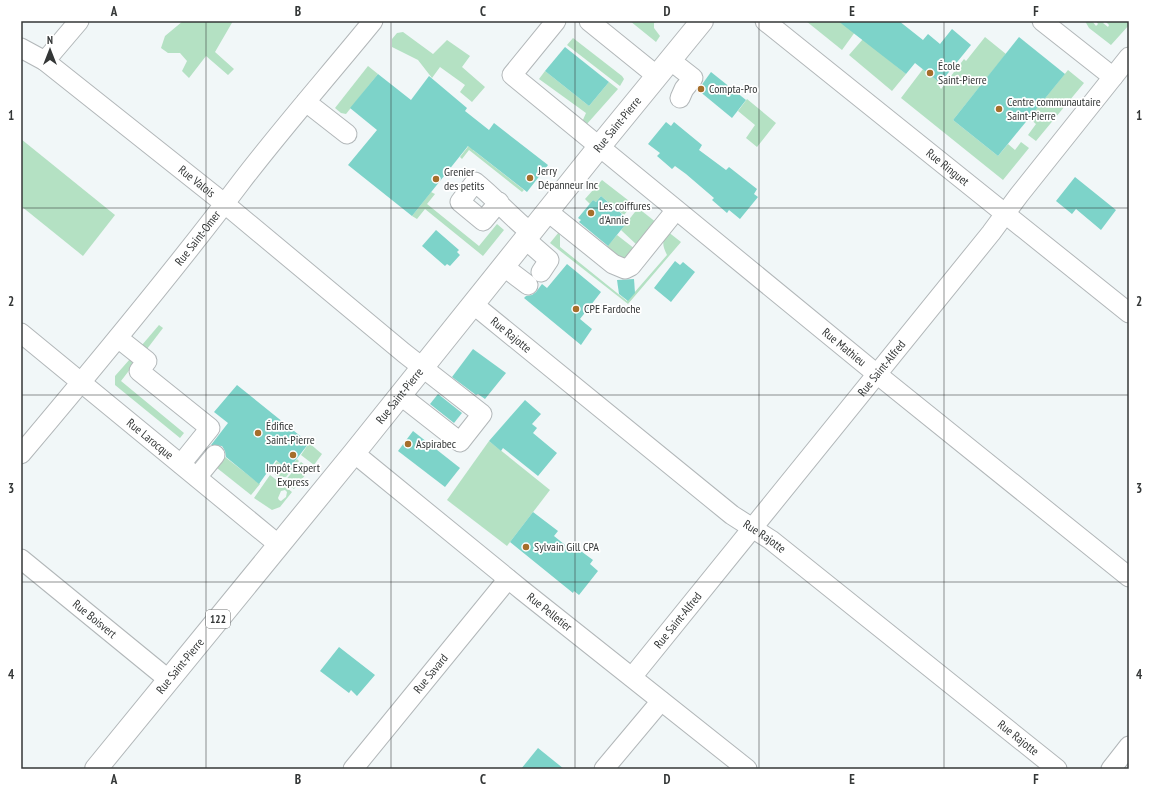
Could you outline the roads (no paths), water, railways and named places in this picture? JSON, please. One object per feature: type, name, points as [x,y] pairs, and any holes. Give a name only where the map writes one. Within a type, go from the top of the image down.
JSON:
[{"type":"main road","name":"Rue Saint-Pierre","points":[[96,769],[354,453],[472,304],[702,21]]},
{"type":"street","points":[[45,61],[79,21]]},
{"type":"street","name":"Rue Saint-Omer","points":[[21,454],[82,383],[306,102],[373,21]]},
{"type":"street","name":"Rue Mathieu","points":[[556,21],[512,74],[878,375],[1129,577]]},
{"type":"street","name":"Rue Ringuet","points":[[766,21],[1129,313]]},
{"type":"street","points":[[1042,21],[1113,77]]},
{"type":"street","points":[[594,23],[664,68],[693,78],[684,89],[680,98]]},
{"type":"street","name":"Rue Valois","points":[[21,48],[45,61],[225,204],[422,367],[482,414],[460,442],[400,395]]},
{"type":"street","name":"Rue Saint-Alfred","points":[[632,677],[878,375],[1129,57]]},
{"type":"street","points":[[306,102],[347,134]]},
{"type":"street","points":[[499,202],[506,212],[549,260],[534,278],[503,266]]},
{"type":"street","points":[[547,211],[625,274],[676,210]]},
{"type":"street","name":"Rue Rajotte","points":[[472,304],[732,515],[771,540],[1057,769]]},
{"type":"street","name":"Rue Larocque","points":[[21,333],[279,544]]},
{"type":"street","points":[[118,338],[147,361],[139,371],[210,428],[181,464]]},
{"type":"street","name":"Rue Pelletier","points":[[354,453],[508,579],[746,769]]},
{"type":"street","points":[[197,477],[215,454]]},
{"type":"street","name":"Rue Boisvert","points":[[21,559],[169,680]]},
{"type":"street","name":"Rue Savard","points":[[353,769],[508,579]]},
{"type":"street","points":[[604,769],[661,701]]},
{"type":"street","points":[[1111,769],[1129,746]]},
{"type":"place","name":"École Saint-Pierre","points":[[930,73]]},
{"type":"place","name":"Compta-Pro","points":[[701,89]]},
{"type":"place","name":"Centre communautaire Saint-Pierre","points":[[999,109]]},
{"type":"place","name":"Jerry Dépanneur Inc","points":[[530,178]]},
{"type":"place","name":"Grenier des petits","points":[[436,179]]},
{"type":"place","name":"Les coiffures d'Annie","points":[[591,213]]},
{"type":"place","name":"CPE Fardoche","points":[[576,309]]},
{"type":"place","name":"Édifice Saint-Pierre","points":[[258,433]]},
{"type":"place","name":"Aspirabec","points":[[408,444]]},
{"type":"place","name":"Impôt Expert Express","points":[[293,455]]},
{"type":"place","name":"Sylvain Gill CPA","points":[[526,547]]}]
